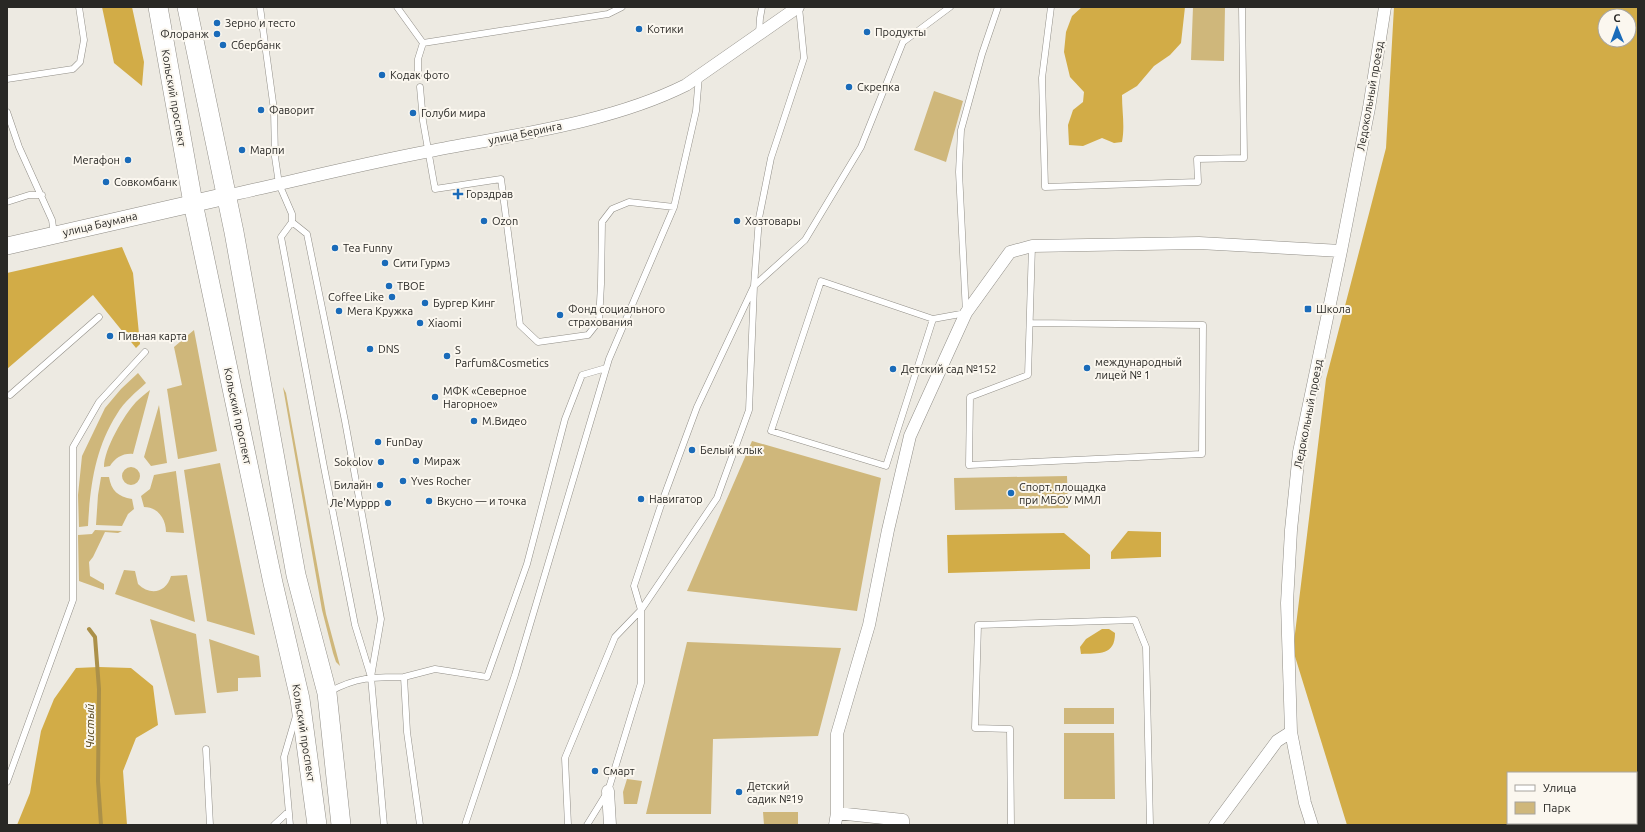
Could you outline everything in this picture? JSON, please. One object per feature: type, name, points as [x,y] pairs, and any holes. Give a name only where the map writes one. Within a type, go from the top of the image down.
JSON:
[{"type":"main road","name":"Кольский проспект","points":[[158,7],[193,203],[273,583],[300,699],[317,825]]},
{"type":"main road","points":[[187,7],[226,196],[296,574],[327,693],[341,825]]},
{"type":"street","name":"улица Беринга","points":[[226,196],[428,151],[528,133],[634,106],[667,94],[686,85],[759,33],[799,7]]},
{"type":"street","name":"Ледокольный проезд","points":[[1312,825],[1305,803],[1292,732],[1287,603],[1292,514],[1299,452],[1369,108],[1385,7]]},
{"type":"street","name":"улица Баумана","points":[[7,246],[54,234],[226,196]]},
{"type":"street","points":[[903,825],[903,820],[836,819],[837,734],[869,625],[888,530],[910,436],[966,312],[1010,252],[1032,246],[1199,243],[1341,251]]},
{"type":"street","points":[[1215,825],[1277,741],[1292,732]]},
{"type":"street","points":[[608,791],[610,825]]},
{"type":"lane","points":[[7,79],[74,69],[80,62],[84,40],[79,7]]},
{"type":"lane","points":[[397,7],[423,43]]},
{"type":"lane","points":[[423,43],[608,14],[622,7]]},
{"type":"lane","points":[[759,33],[762,7]]},
{"type":"lane","points":[[568,825],[565,758],[614,637],[641,610],[717,498],[749,410],[754,286],[759,218],[771,158],[804,58],[799,7]]},
{"type":"lane","points":[[587,825],[608,791],[641,683],[641,610],[634,586],[663,499],[697,408],[754,286],[805,240],[861,147],[903,42],[950,7]]},
{"type":"lane","points":[[933,319],[886,466],[771,432],[821,281],[933,319],[966,312],[959,172],[960,130],[982,54],[998,7]]},
{"type":"lane","points":[[1051,7],[1042,78],[1045,187],[1198,182],[1197,159],[1244,158],[1242,7]]},
{"type":"lane","points":[[261,8],[274,110],[275,157],[279,184],[292,214],[292,222],[281,237],[355,625],[371,677],[384,825]]},
{"type":"lane","points":[[418,76],[418,59],[423,43]]},
{"type":"lane","points":[[466,825],[515,675],[606,368],[674,207],[696,111],[699,76]]},
{"type":"lane","points":[[420,87],[422,121],[435,189],[502,179],[520,325],[538,342],[588,336],[599,321],[602,222],[612,209],[628,202],[674,207]]},
{"type":"lane","points":[[7,112],[19,147],[52,220],[54,234]]},
{"type":"lane","points":[[7,202],[29,195],[42,195]]},
{"type":"lane","points":[[292,222],[307,234],[345,421],[381,619],[371,677]]},
{"type":"lane","points":[[1031,323],[1203,325],[1202,454],[969,466],[970,397],[1028,375],[1031,323],[1032,246]]},
{"type":"lane","points":[[7,402],[8,394],[99,316]]},
{"type":"lane","points":[[7,782],[73,600],[73,447],[98,402],[145,352]]},
{"type":"lane","points":[[327,693],[341,685],[371,677],[404,677],[435,668],[487,677],[527,564],[565,418],[582,375],[606,368]]},
{"type":"lane","points":[[1011,825],[1010,729],[975,728],[978,625],[1135,620],[1146,647],[1150,825]]},
{"type":"lane","points":[[404,677],[407,732],[420,825]]},
{"type":"lane","points":[[290,825],[284,757],[300,699]]},
{"type":"lane","points":[[206,748],[210,825]]},
{"type":"lane","points":[[274,825],[288,812]]},
{"type":"green space","points":[[1193,7],[1225,7],[1224,61],[1191,60]]},
{"type":"green space","points":[[934,91],[963,101],[946,162],[914,150]]},
{"type":"green space","points":[[194,330],[217,451],[178,459],[167,389],[182,385],[174,347]]},
{"type":"green space","points":[[138,373],[146,383],[123,405],[103,440],[92,482],[88,526],[79,527],[78,495],[82,456],[105,408],[121,389]]},
{"type":"green space","points":[[283,387],[286,393],[326,614],[340,666],[336,662],[333,653],[322,610]]},
{"type":"green space","points":[[150,390],[133,454],[123,455],[117,458],[110,466],[104,467],[107,451],[126,415],[136,402]]},
{"type":"green space","points":[[159,405],[167,463],[151,466],[144,457]]},
{"type":"green space","points":[[752,441],[881,478],[857,611],[687,591]]},
{"type":"green space","points":[[220,463],[255,635],[207,621],[184,470]]},
{"type":"green space","points":[[131,467],[137,470],[140,476],[137,482],[131,485],[125,482],[122,476],[125,470]]},
{"type":"green space","points":[[176,471],[184,533],[166,532],[163,518],[157,511],[144,507],[141,496],[150,489],[154,475]]},
{"type":"green space","name":"Спорт. площадка при МБОУ ММЛ","points":[[1067,476],[1068,508],[955,510],[954,478]]},
{"type":"green space","points":[[101,477],[109,477],[111,486],[119,495],[132,499],[134,509],[128,514],[122,526],[96,525]]},
{"type":"green space","points":[[95,530],[122,531],[118,533],[105,532],[89,562],[90,576],[104,584],[104,590],[79,581],[78,535],[92,534]]},
{"type":"green space","points":[[124,570],[135,571],[138,584],[143,588],[152,591],[162,589],[169,582],[171,576],[187,575],[195,622],[115,594]]},
{"type":"green space","points":[[150,619],[196,634],[206,713],[175,715]]},
{"type":"green space","points":[[209,639],[259,656],[261,677],[238,678],[238,691],[217,693]]},
{"type":"green space","points":[[687,642],[841,648],[818,736],[713,739],[711,814],[646,814]]},
{"type":"green space","points":[[1064,708],[1114,708],[1114,724],[1064,724]]},
{"type":"green space","points":[[1064,733],[1114,733],[1115,799],[1064,799]]},
{"type":"green space","points":[[627,779],[642,781],[637,804],[624,804],[623,792]]},
{"type":"green space","points":[[763,812],[798,812],[798,825],[764,825]]},
{"type":"shaded area","points":[[102,7],[132,7],[144,62],[142,86],[114,63]]},
{"type":"shaded area","points":[[1082,7],[1185,7],[1181,43],[1170,55],[1154,66],[1137,86],[1122,95],[1122,142],[1114,143],[1102,138],[1083,146],[1069,145],[1068,125],[1073,110],[1083,102],[1084,92],[1070,77],[1064,52],[1066,32],[1072,16]]},
{"type":"shaded area","points":[[1394,7],[1638,7],[1638,825],[1347,825],[1293,650],[1326,379],[1386,148]]},
{"type":"shaded area","points":[[122,247],[133,273],[140,344],[136,348],[93,295],[7,369],[7,273]]},
{"type":"shaded area","points":[[1128,531],[1161,532],[1161,557],[1111,559],[1111,552]]},
{"type":"shaded area","points":[[1064,533],[1090,555],[1090,569],[948,573],[947,535]]},
{"type":"shaded area","points":[[1102,629],[1109,629],[1115,633],[1112,646],[1105,652],[1081,654],[1080,647],[1086,639]]},
{"type":"shaded area","points":[[76,668],[131,668],[153,686],[158,725],[136,738],[123,771],[127,825],[17,825],[30,793],[41,731],[54,699]]},
{"type":"waterway","name":"Чистый","points":[[89,629],[95,637],[99,689],[98,781],[101,825]]},
{"type":"place","name":"Зерно и тесто","points":[[217,23]]},
{"type":"place","name":"Котики","points":[[639,29]]},
{"type":"place","name":"Продукты","points":[[867,32]]},
{"type":"place","name":"Флоранж","points":[[217,34]]},
{"type":"place","name":"Сбербанк","points":[[223,45]]},
{"type":"place","name":"Кодак фото","points":[[382,75]]},
{"type":"place","name":"Скрепка","points":[[849,87]]},
{"type":"place","name":"Фаворит","points":[[261,110]]},
{"type":"place","name":"Голуби мира","points":[[413,113]]},
{"type":"place","name":"Марпи","points":[[242,150]]},
{"type":"place","name":"Мегафон","points":[[128,160]]},
{"type":"place","name":"Совкомбанк","points":[[106,182]]},
{"type":"place","name":"Горздрав","points":[[458,194]]},
{"type":"place","name":"Ozon","points":[[484,221]]},
{"type":"place","name":"Хозтовары","points":[[737,221]]},
{"type":"place","name":"Tea Funny","points":[[335,248]]},
{"type":"place","name":"Сити Гурмэ","points":[[385,263]]},
{"type":"place","name":"ТВОЕ","points":[[389,286]]},
{"type":"place","name":"Coffee Like","points":[[392,297]]},
{"type":"place","name":"Бургер Кинг","points":[[425,303]]},
{"type":"place","name":"Школа","points":[[1308,309]]},
{"type":"place","name":"Мега Кружка","points":[[339,311]]},
{"type":"place","name":"Фонд социального страхования","points":[[560,315]]},
{"type":"place","name":"Xiaomi","points":[[420,323]]},
{"type":"place","name":"Пивная карта","points":[[110,336]]},
{"type":"place","name":"DNS","points":[[370,349]]},
{"type":"place","name":"S Parfum&Cosmetics","points":[[447,356]]},
{"type":"place","name":"международный лицей № 1","points":[[1087,368]]},
{"type":"place","name":"Детский сад №152","points":[[893,369]]},
{"type":"place","name":"МФК «Северное Нагорное»","points":[[435,397]]},
{"type":"place","name":"М.Видео","points":[[474,421]]},
{"type":"place","name":"FunDay","points":[[378,442]]},
{"type":"place","name":"Белый клык","points":[[692,450]]},
{"type":"place","name":"Мираж","points":[[416,461]]},
{"type":"place","name":"Sokolov","points":[[381,462]]},
{"type":"place","name":"Yves Rocher","points":[[403,481]]},
{"type":"place","name":"Билайн","points":[[380,485]]},
{"type":"place","name":"Спорт. площадка при МБОУ ММЛ","points":[[1011,493]]},
{"type":"place","name":"Навигатор","points":[[641,499]]},
{"type":"place","name":"Вкусно — и точка","points":[[429,501]]},
{"type":"place","name":"Ле'Муррр","points":[[388,503]]},
{"type":"place","name":"Смарт","points":[[595,771]]},
{"type":"place","name":"Детский садик №19","points":[[739,792]]}]
